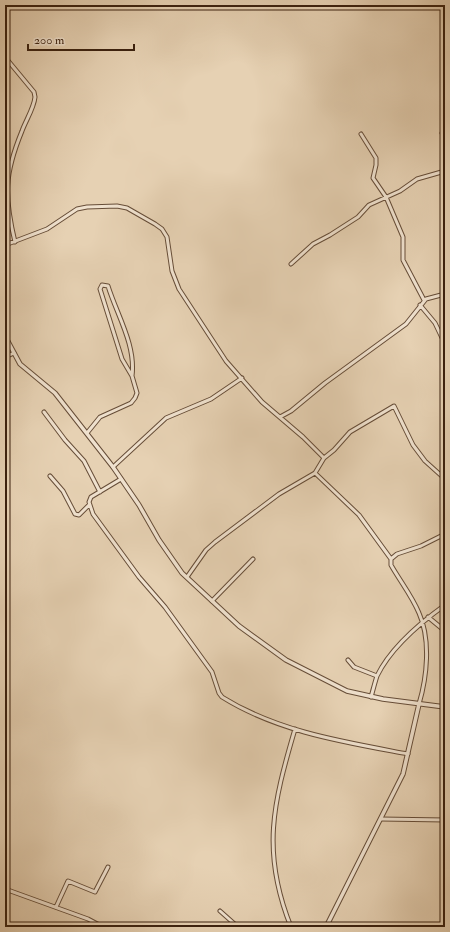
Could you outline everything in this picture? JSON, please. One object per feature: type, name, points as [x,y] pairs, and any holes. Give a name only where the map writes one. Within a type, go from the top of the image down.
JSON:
[{"type":"street","points":[[5,57],[34,92],[35,97],[15,149],[7,178],[7,206],[15,242]]},
{"type":"street","points":[[445,127],[442,133],[445,138]]},
{"type":"street","points":[[361,134],[376,158],[373,178],[386,197],[403,237],[403,260],[424,300]]},
{"type":"street","points":[[291,264],[313,244],[330,235],[358,216],[369,205],[400,191],[417,179],[445,171]]},
{"type":"street","points":[[5,245],[47,228],[77,209],[82,208],[117,206],[127,208],[147,219],[165,233],[170,251],[172,271],[179,289],[204,325],[220,353],[262,402],[280,416],[324,458]]},
{"type":"street","points":[[87,433],[102,415],[129,404],[135,398],[136,389],[132,376],[122,359],[100,289],[102,285],[108,286],[128,343],[132,356],[132,376]]},
{"type":"street","points":[[280,416],[291,411],[325,383],[406,324],[424,300],[431,296],[445,294]]},
{"type":"street","points":[[420,305],[435,323],[445,344]]},
{"type":"street","points":[[5,336],[14,354],[23,366],[56,393],[113,467],[159,540],[187,577],[256,639],[286,660],[310,670],[339,687],[353,693],[371,697],[445,707]]},
{"type":"street","points":[[5,357],[14,354]]},
{"type":"street","points":[[113,467],[166,418],[211,398],[242,378]]},
{"type":"street","points":[[187,577],[206,550],[215,542],[279,494],[315,473],[324,458],[334,450],[350,432],[394,406],[413,445],[425,461],[445,479]]},
{"type":"street","points":[[44,412],[65,440],[84,461],[100,492]]},
{"type":"street","points":[[315,473],[359,515],[391,559],[391,566],[418,611],[422,622],[426,654],[422,690],[403,774],[326,927]]},
{"type":"street","points":[[50,476],[63,492],[75,514],[78,515],[89,505]]},
{"type":"street","points":[[121,479],[91,497],[89,505],[92,514],[139,578],[165,607],[212,672],[220,695],[250,714],[295,729],[322,737],[408,754]]},
{"type":"street","points":[[391,559],[404,551],[421,546],[445,534]]},
{"type":"street","points":[[212,600],[253,559]]},
{"type":"street","points":[[371,697],[377,676],[393,653],[422,622],[445,605]]},
{"type":"street","points":[[428,617],[445,631]]},
{"type":"street","points":[[348,660],[354,667],[377,676]]},
{"type":"street","points":[[291,927],[280,899],[275,877],[273,834],[274,806],[295,729]]},
{"type":"street","points":[[381,819],[445,820]]},
{"type":"street","points":[[56,907],[68,881],[95,892],[108,867]]},
{"type":"street","points":[[5,889],[88,919],[103,927]]},
{"type":"street","points":[[220,911],[238,927]]}]
